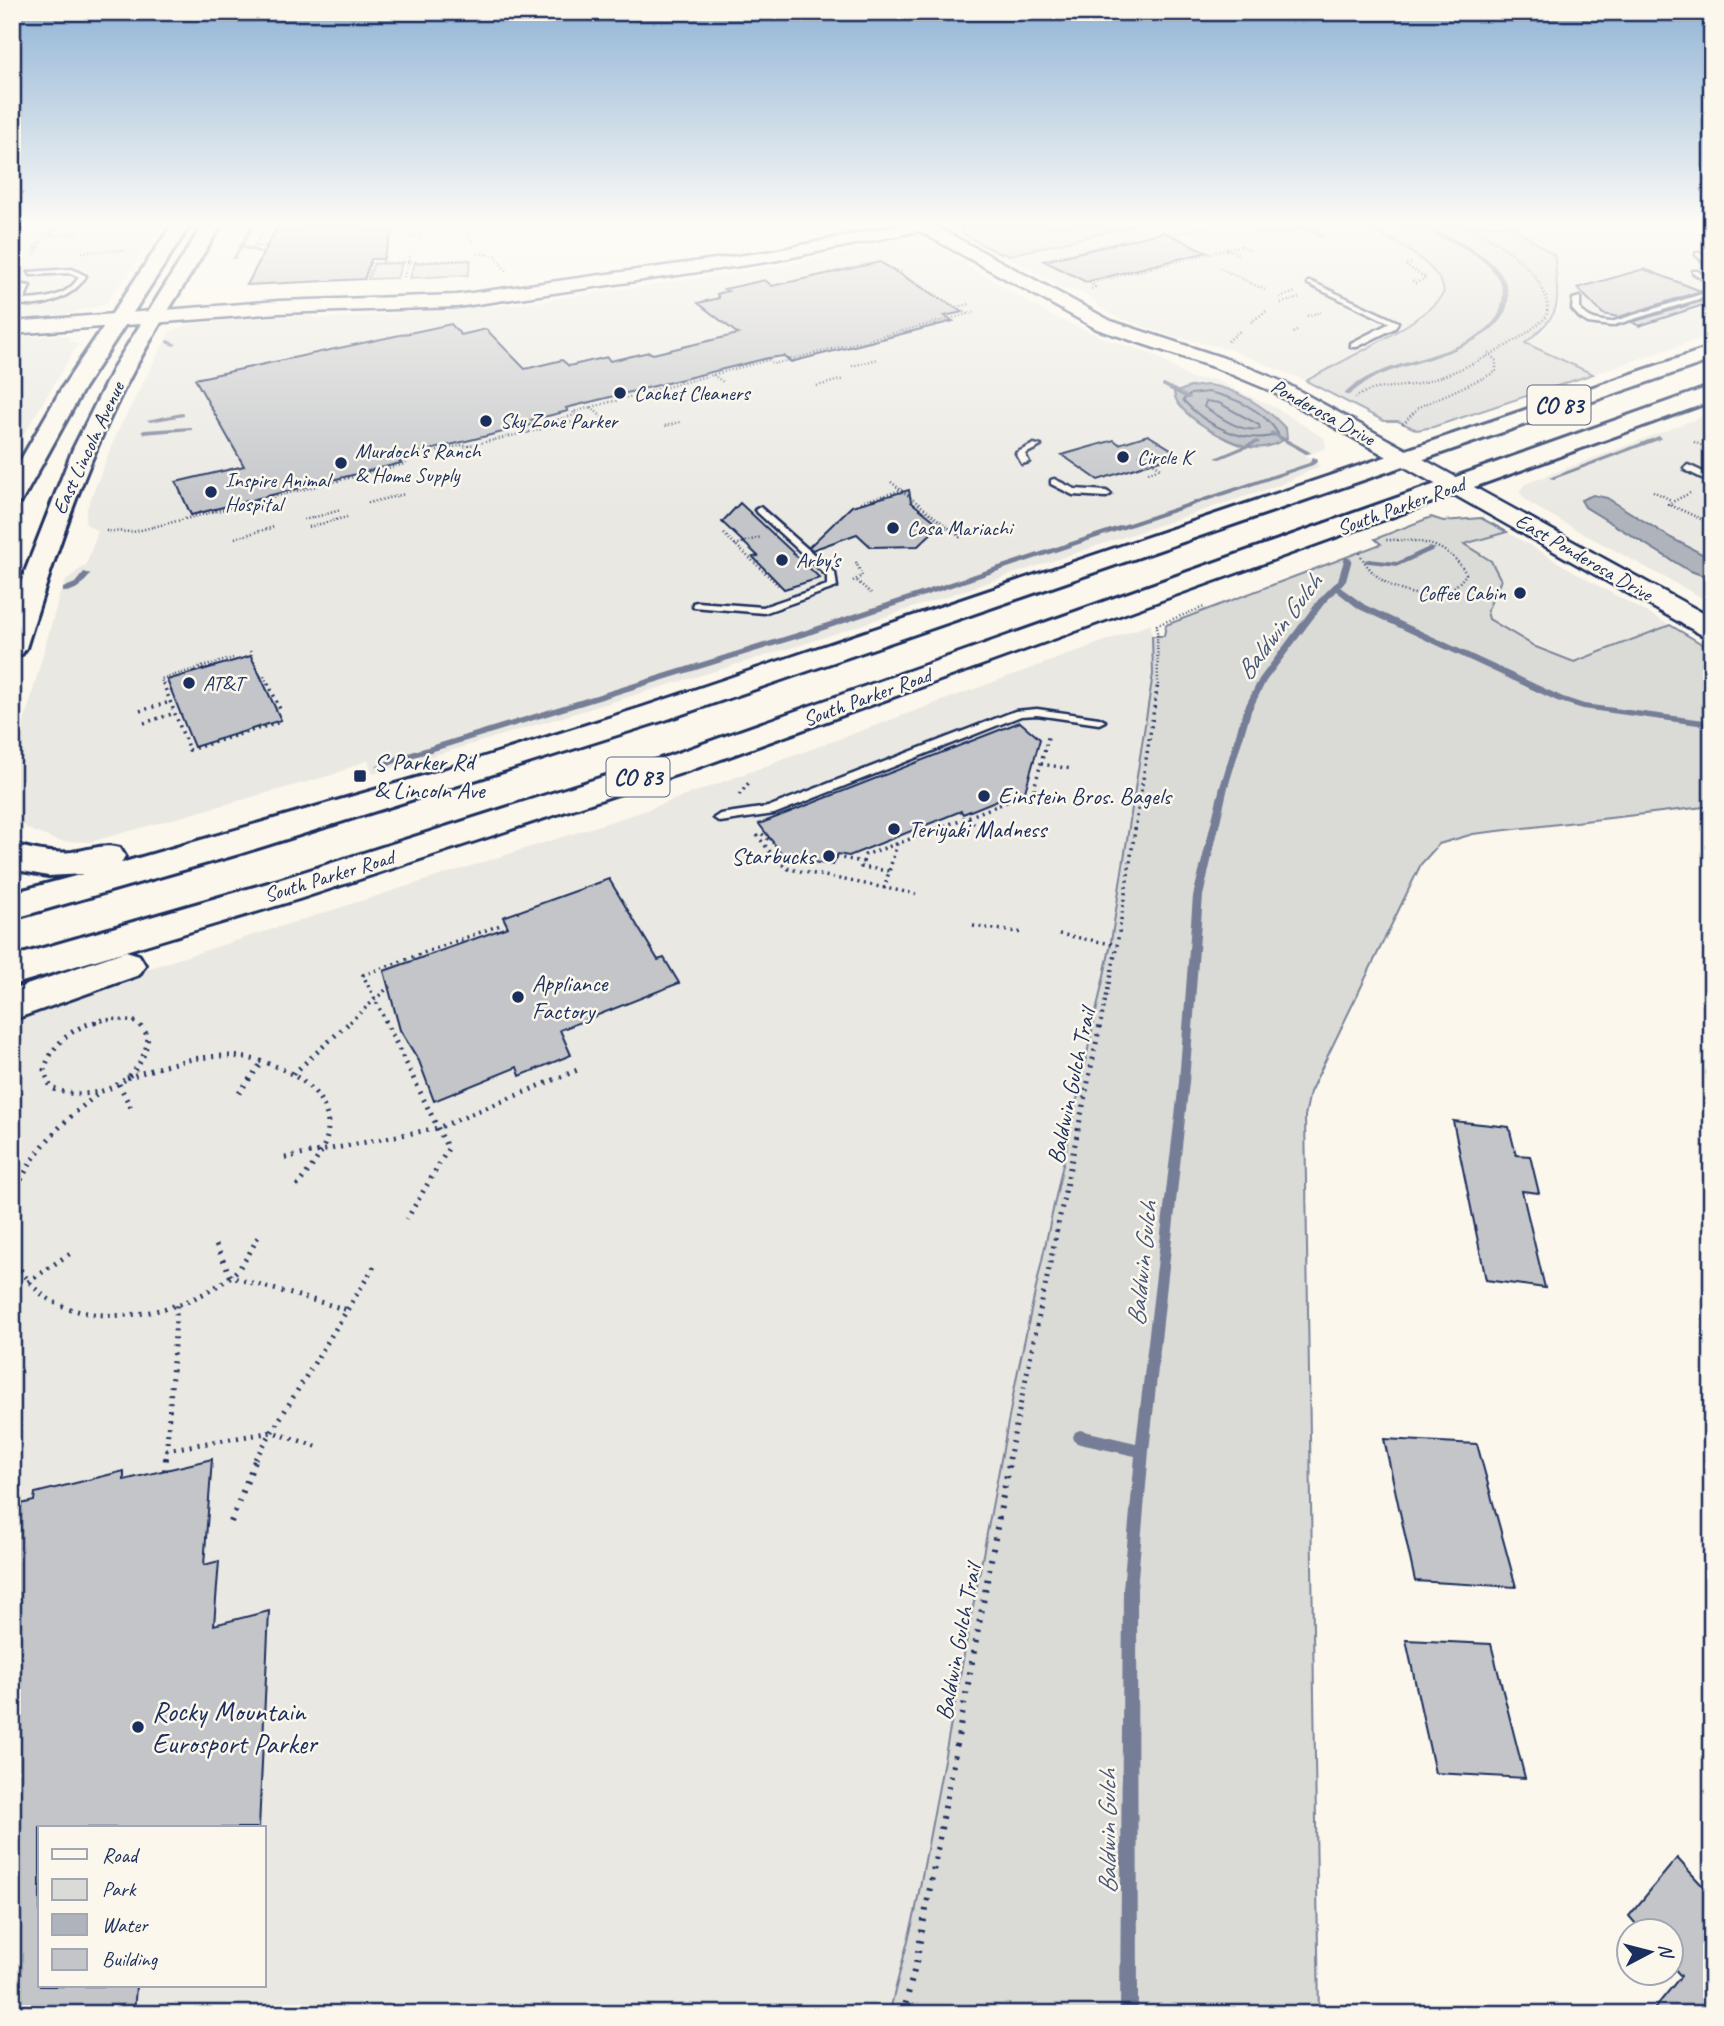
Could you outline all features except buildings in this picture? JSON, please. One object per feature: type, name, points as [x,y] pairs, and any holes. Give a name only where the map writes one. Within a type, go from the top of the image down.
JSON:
[{"type":"main road","name":"East Lincoln Avenue","points":[[12,497],[63,404],[117,320]]},
{"type":"main road","name":"East Lincoln Avenue","points":[[12,648],[48,536],[76,469],[116,384],[154,320]]},
{"type":"main road","name":"South Parker Road","points":[[12,906],[348,809],[619,724],[1712,353]]},
{"type":"main road","name":"South Parker Road","points":[[12,971],[287,890],[680,763],[1712,393]]},
{"type":"main road","points":[[12,856],[44,865],[88,861],[571,720],[619,724]]},
{"type":"main road","points":[[12,1005],[77,980],[239,930],[287,890]]},
{"type":"street","points":[[12,328],[121,320]]},
{"type":"street","name":"Ponderosa Drive","points":[[1092,320],[1129,335],[1255,376],[1456,485]]},
{"type":"street","name":"East Ponderosa Drive","points":[[1456,485],[1712,629]]},
{"type":"lane","points":[[1354,345],[1392,326],[1394,322],[1389,320]]},
{"type":"lane","points":[[1589,320],[1595,323],[1611,324],[1626,320]]},
{"type":"lane","points":[[1026,462],[1020,453],[1037,446]]},
{"type":"lane","points":[[1688,468],[1709,477]]},
{"type":"lane","points":[[1054,482],[1073,492],[1106,494]]},
{"type":"lane","points":[[697,605],[764,610],[832,587],[832,575],[760,510]]},
{"type":"lane","points":[[720,818],[770,811],[1019,713],[1038,712],[1099,721]]},
{"type":"path","points":[[106,531],[138,531],[466,447],[493,443],[582,420],[573,412],[591,407],[768,360],[773,363],[821,353],[947,320]]},
{"type":"path","points":[[1251,322],[1254,320]]},
{"type":"path","points":[[1355,398],[1364,391],[1426,382],[1488,352],[1543,320]]},
{"type":"path","points":[[917,323],[922,326]]},
{"type":"path","points":[[914,328],[918,331]]},
{"type":"path","points":[[1293,333],[1297,331]]},
{"type":"path","points":[[846,341],[851,344]]},
{"type":"path","points":[[803,351],[808,355]]},
{"type":"path","points":[[1403,424],[1413,410],[1483,381],[1496,372],[1496,359],[1488,352]]},
{"type":"path","points":[[852,366],[878,359]]},
{"type":"path","points":[[713,375],[723,382]]},
{"type":"path","points":[[817,386],[844,379]]},
{"type":"path","points":[[591,407],[602,417]]},
{"type":"path","points":[[529,433],[524,428],[576,415]]},
{"type":"path","points":[[665,426],[680,422]]},
{"type":"path","points":[[499,433],[505,439]]},
{"type":"path","points":[[1695,442],[1712,450]]},
{"type":"path","points":[[1139,454],[1161,468],[1146,473]]},
{"type":"path","points":[[891,481],[960,537],[983,528],[994,537]]},
{"type":"path","points":[[861,502],[902,490]]},
{"type":"path","points":[[1653,491],[1671,500],[1698,491]]},
{"type":"path","points":[[368,503],[405,494]]},
{"type":"path","points":[[872,498],[880,505]]},
{"type":"path","points":[[1671,500],[1668,504],[1712,526],[1703,533]]},
{"type":"path","points":[[304,520],[341,510]]},
{"type":"path","points":[[309,527],[346,517]]},
{"type":"path","points":[[940,533],[948,526]]},
{"type":"path","points":[[235,538],[274,527]]},
{"type":"path","points":[[958,534],[977,528]]},
{"type":"path","points":[[724,534],[785,592]]},
{"type":"path","points":[[735,545],[761,537]]},
{"type":"path","points":[[1360,553],[1362,563],[1369,574],[1398,589],[1435,594],[1454,589],[1464,580],[1466,574],[1462,564],[1443,550],[1411,540],[1378,542]]},
{"type":"path","points":[[1350,552],[1362,547]]},
{"type":"path","points":[[856,580],[873,594]]},
{"type":"path","name":"Baldwin Gulch Trail","points":[[903,2014],[916,1963],[1021,1400],[1117,945],[1159,676],[1157,625],[1209,605]]},
{"type":"path","points":[[250,651],[256,667]]},
{"type":"path","points":[[233,658],[161,679],[189,750],[280,722]]},
{"type":"path","points":[[261,677],[264,676],[274,692],[280,709],[277,710]]},
{"type":"path","points":[[140,711],[170,702]]},
{"type":"path","points":[[144,723],[175,713]]},
{"type":"path","points":[[889,871],[861,867],[866,855],[1033,792],[1050,729]]},
{"type":"path","points":[[1041,764],[1072,769]]},
{"type":"path","points":[[968,818],[986,837]]},
{"type":"path","points":[[752,829],[785,868],[916,894]]},
{"type":"path","points":[[757,835],[762,833],[773,842]]},
{"type":"path","points":[[884,889],[897,844]]},
{"type":"path","points":[[836,857],[863,862]]},
{"type":"path","points":[[407,1219],[448,1149],[363,975],[503,924]]},
{"type":"path","points":[[973,926],[1024,933]]},
{"type":"path","points":[[1059,934],[1117,945]]},
{"type":"path","points":[[293,1074],[390,986]]},
{"type":"path","points":[[12,1202],[36,1152],[61,1123],[102,1092],[127,1078],[144,1060],[149,1048],[148,1036],[143,1027],[118,1018],[93,1022],[75,1031],[49,1056],[44,1070],[47,1083],[57,1091],[72,1096],[102,1092]]},
{"type":"path","points":[[127,1078],[198,1059],[237,1057],[262,1061],[293,1074],[306,1083],[322,1107],[328,1127],[321,1149],[298,1186]]},
{"type":"path","points":[[239,1093],[262,1061]]},
{"type":"path","points":[[285,1157],[438,1128],[580,1069]]},
{"type":"path","points":[[119,1083],[132,1110]]},
{"type":"path","points":[[12,1255],[28,1282],[55,1304],[85,1312],[128,1314],[177,1304],[231,1276],[260,1233]]},
{"type":"path","points":[[216,1245],[231,1276],[348,1310]]},
{"type":"path","points":[[28,1282],[72,1252]]},
{"type":"path","points":[[231,1522],[243,1482],[375,1265]]},
{"type":"path","points":[[164,1471],[177,1304]]},
{"type":"path","points":[[166,1450],[272,1432],[322,1447]]},
{"type":"shaded area","points":[[225,320],[1061,320],[1112,341],[1151,353],[1191,379],[1213,379],[1278,409],[1325,439],[1326,448],[1305,456],[1320,466],[1282,484],[804,644],[373,774],[368,760],[332,775],[90,842],[58,841],[28,829],[19,821],[15,809],[19,797],[12,798],[12,766],[60,593],[67,579],[86,565],[98,532],[85,523],[87,508],[117,433],[170,331],[191,324]]},
{"type":"shaded area","points":[[1124,320],[1414,320],[1306,381],[1229,349],[1164,334]]},
{"type":"shaded area","points":[[1551,320],[1712,320],[1712,335],[1593,374],[1525,343],[1544,330]]},
{"type":"shaded area","points":[[59,335],[69,337],[69,341],[78,344],[12,454],[12,338]]},
{"type":"shaded area","points":[[1712,413],[1712,603],[1529,503],[1519,492],[1525,484]]},
{"type":"shaded area","points":[[1507,532],[1670,625],[1574,662],[1500,628],[1489,619],[1487,611],[1496,592],[1463,544]]},
{"type":"shaded area","points":[[1151,624],[1153,674],[1110,948],[1017,1375],[915,1913],[889,2014],[12,2014],[12,1017],[62,996],[641,812]]},
{"type":"green space","points":[[1415,320],[1550,320],[1525,343],[1593,374],[1417,430],[1398,421],[1384,421],[1306,381]]},
{"type":"green space","points":[[1431,517],[1443,521],[1481,518],[1507,532],[1464,544],[1491,561],[1501,580],[1487,611],[1489,619],[1536,647],[1574,662],[1670,625],[1712,650],[1712,806],[1473,834],[1439,844],[1421,864],[1310,1092],[1305,1116],[1319,2014],[889,2014],[915,1913],[1017,1375],[1110,948],[1153,674],[1152,636],[1164,636],[1166,625],[1381,544],[1375,539]]},
{"type":"water","points":[[1208,385],[1229,390],[1261,407],[1286,429],[1287,438],[1269,446],[1249,447],[1205,427],[1184,410],[1174,393],[1190,387]]},
{"type":"water","points":[[1593,495],[1607,498],[1671,538],[1712,559],[1712,579],[1688,570],[1585,507],[1581,500]]},
{"type":"waterway","name":"Baldwin Gulch","points":[[1347,394],[1361,382],[1383,372],[1464,344],[1486,332],[1498,320]]},
{"type":"waterway","points":[[168,342],[174,344]]},
{"type":"waterway","points":[[1164,385],[1189,398]]},
{"type":"waterway","points":[[150,420],[182,415]]},
{"type":"waterway","points":[[144,432],[190,429]]},
{"type":"waterway","points":[[1272,433],[1308,453]]},
{"type":"waterway","points":[[1552,478],[1659,438]]},
{"type":"waterway","points":[[1218,458],[1257,442]]},
{"type":"waterway","points":[[380,767],[395,760],[806,633],[1311,464],[1314,462],[1313,458]]},
{"type":"waterway","points":[[100,514],[101,508]]},
{"type":"waterway","points":[[1368,561],[1398,564],[1432,549]]},
{"type":"waterway","name":"Baldwin Gulch","points":[[1142,1451],[1184,1082],[1198,896],[1224,787],[1247,711],[1262,681],[1321,602],[1342,581],[1348,559]]},
{"type":"waterway","points":[[66,590],[78,585],[87,574]]},
{"type":"waterway","points":[[1336,588],[1362,607],[1560,699],[1583,706],[1712,724]]},
{"type":"waterway","points":[[1080,1437],[1142,1451]]},
{"type":"waterway","name":"Baldwin Gulch","points":[[1129,2014],[1130,1589],[1142,1451]]},
{"type":"place","name":"Cachet Cleaners","points":[[620,393]]},
{"type":"place","name":"Sky Zone Parker","points":[[486,421]]},
{"type":"place","name":"Circle K","points":[[1123,457]]},
{"type":"place","name":"Murdoch's Ranch & Home Supply","points":[[341,463]]},
{"type":"place","name":"Inspire Animal Hospital","points":[[211,492]]},
{"type":"place","name":"Casa Mariachi","points":[[893,528]]},
{"type":"place","name":"Arby's","points":[[782,560]]},
{"type":"place","name":"Coffee Cabin","points":[[1520,593]]},
{"type":"place","name":"AT&T","points":[[189,683]]},
{"type":"place","name":"S Parker Rd & Lincoln Ave","points":[[360,776]]},
{"type":"place","name":"Einstein Bros. Bagels","points":[[984,796]]},
{"type":"place","name":"Teriyaki Madness","points":[[894,829]]},
{"type":"place","name":"Starbucks","points":[[829,856]]},
{"type":"place","name":"Appliance Factory","points":[[518,997]]},
{"type":"place","name":"Rocky Mountain Eurosport Parker","points":[[138,1727]]}]
